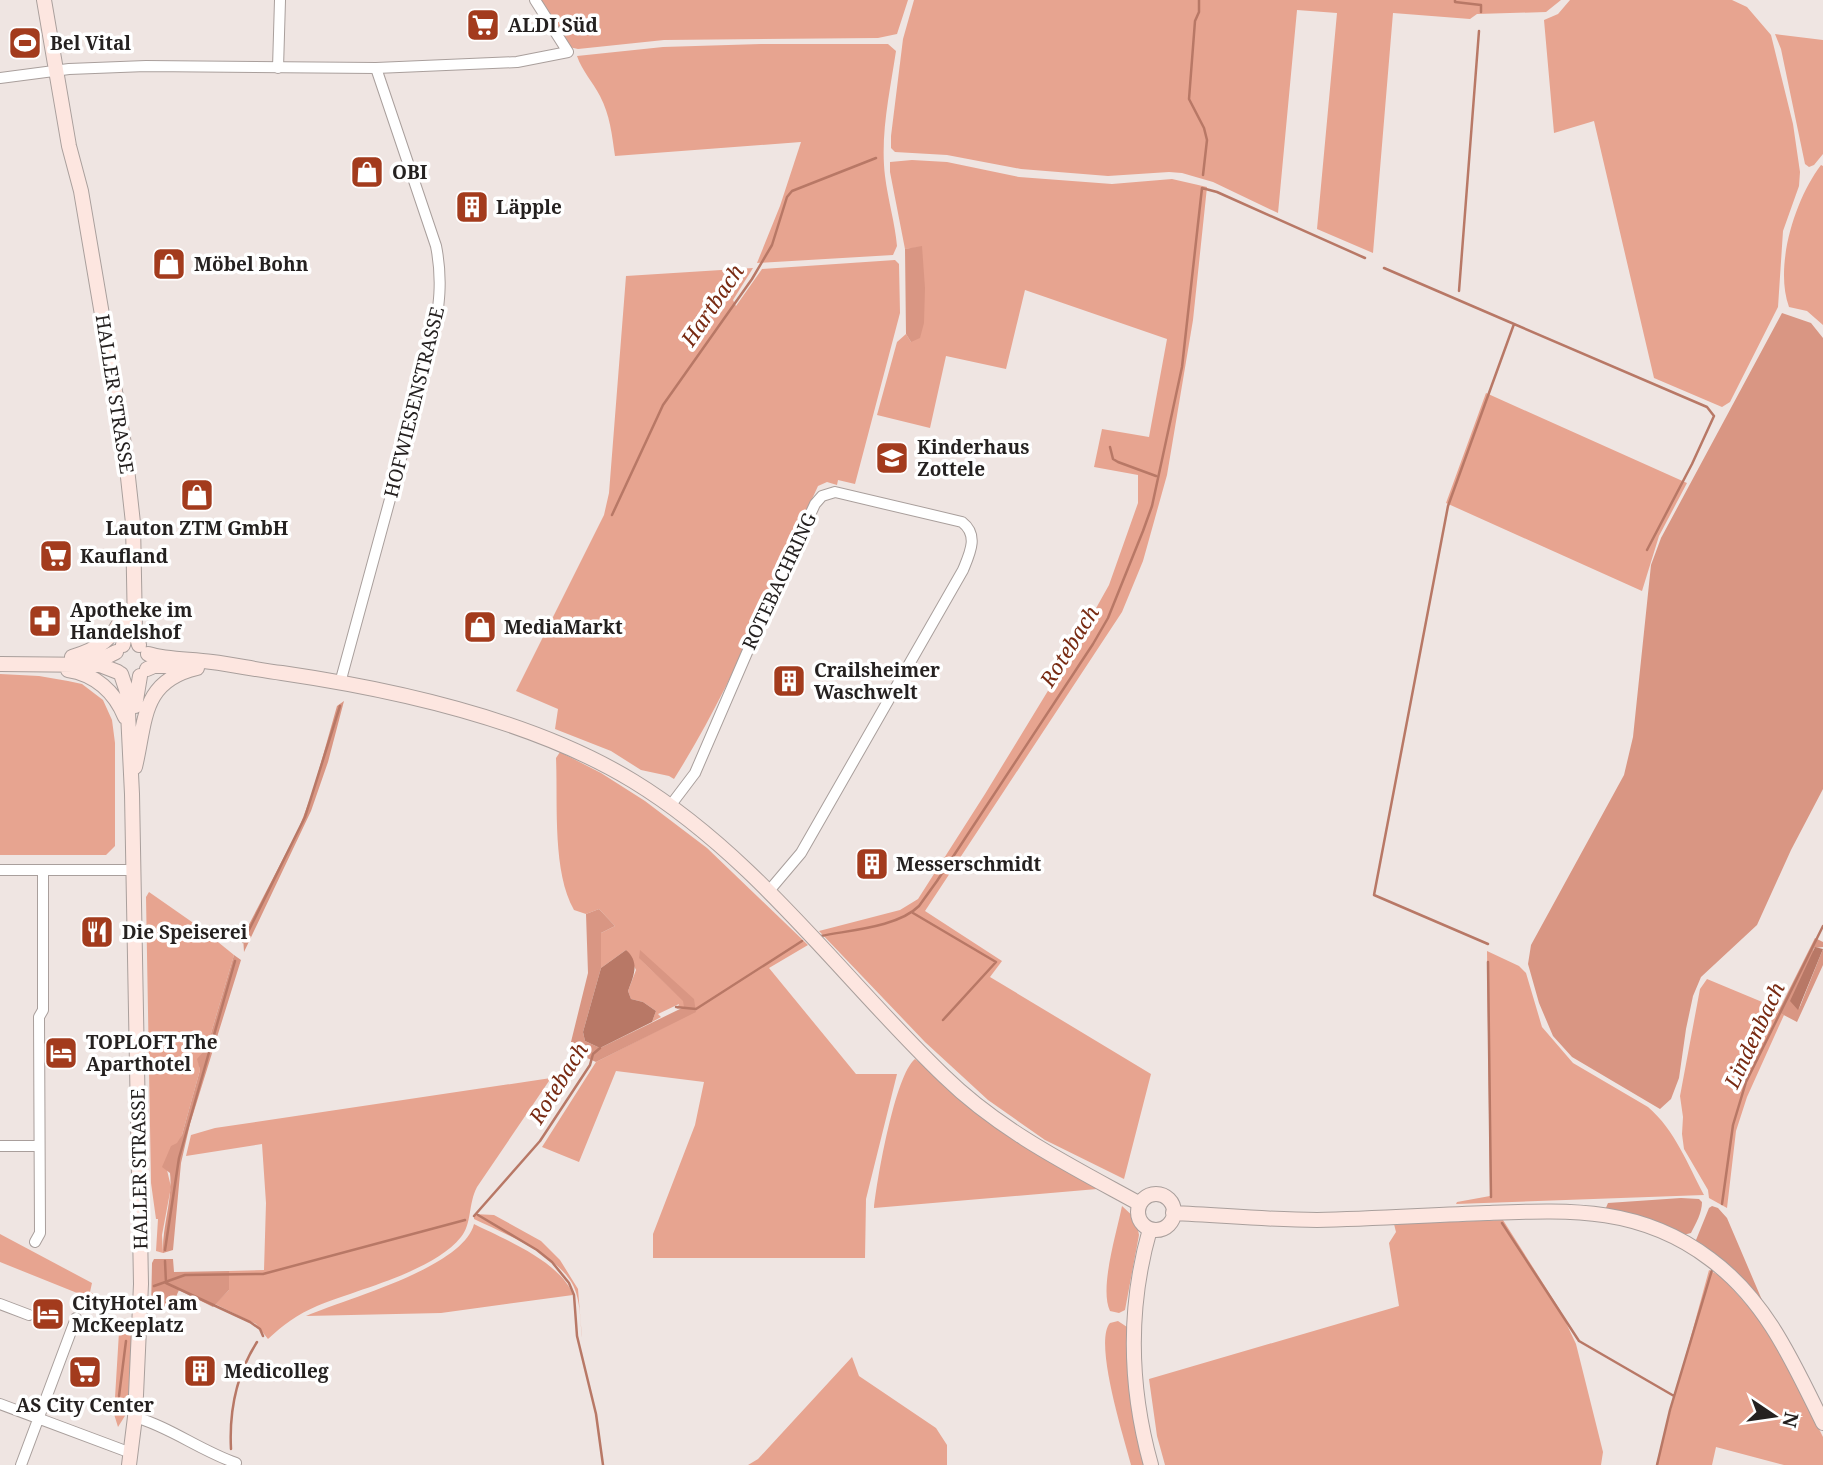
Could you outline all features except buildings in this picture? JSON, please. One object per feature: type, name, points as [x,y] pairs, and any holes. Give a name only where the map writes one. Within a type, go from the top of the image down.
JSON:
[{"type":"main road","name":"HALLER STRASSE","points":[[44,0],[49,71],[80,191],[125,450],[133,523],[135,630],[144,661],[136,692],[132,794]]},
{"type":"main road","name":"HALLER STRASSE","points":[[69,146],[73,192],[121,484],[126,630],[120,649]]},
{"type":"main road","points":[[72,657],[92,651],[108,640],[118,627],[126,608]]},
{"type":"main road","points":[[0,657],[108,656],[133,643],[144,661],[163,666],[234,666]]},
{"type":"main road","points":[[119,673],[114,662],[120,649]]},
{"type":"main road","points":[[144,661],[215,662],[340,683],[461,710],[522,729],[609,768],[670,806],[726,851],[944,1077],[985,1113],[1019,1136],[1140,1203]]},
{"type":"main road","points":[[0,664],[100,665],[130,678],[144,661]]},
{"type":"main road","points":[[39,665],[74,671],[96,680],[115,698],[127,726]]},
{"type":"main road","points":[[133,772],[150,699],[175,675],[197,668]]},
{"type":"main road","name":"HALLER STRASSE","points":[[119,673],[127,692],[132,794],[141,1284],[135,1417],[130,1459]]},
{"type":"main road","points":[[1150,1195],[1159,1195],[1170,1202],[1173,1213],[1167,1226],[1159,1230],[1150,1229],[1139,1219],[1140,1203],[1150,1195]]},
{"type":"main road","points":[[1173,1213],[1315,1220],[1569,1210],[1619,1217],[1657,1229],[1690,1244],[1737,1282],[1760,1307],[1788,1352],[1823,1423]]},
{"type":"main road","points":[[1150,1229],[1135,1293],[1132,1345],[1140,1425],[1151,1465]]},
{"type":"street","points":[[278,68],[280,0]]},
{"type":"street","points":[[0,78],[49,71],[146,66],[376,68],[517,62],[568,52],[535,0]]},
{"type":"street","name":"HOFWIESENSTRASSE","points":[[340,683],[433,341],[441,295],[436,246],[376,68]]},
{"type":"street","name":"ROTEBACHRING","points":[[670,806],[695,773],[754,634],[815,503],[822,496],[835,492],[854,495],[962,523],[969,528],[973,538],[963,570],[807,843],[768,892]]},
{"type":"street","points":[[0,870],[134,870]]},
{"type":"street","points":[[35,1242],[40,1233],[39,1017],[43,1010],[43,871]]},
{"type":"street","points":[[0,1146],[40,1146]]},
{"type":"street","points":[[0,1304],[29,1315]]},
{"type":"street","points":[[21,1465],[76,1318]]},
{"type":"street","points":[[0,1404],[130,1459]]},
{"type":"street","points":[[135,1417],[152,1422],[218,1457],[236,1463]]},
{"type":"shaded area","points":[[539,0],[908,0],[897,34],[878,38],[664,40],[578,49],[569,47]]},
{"type":"shaded area","points":[[914,0],[1561,0],[1546,12],[1477,14],[1470,19],[1393,13],[1373,253],[1317,229],[1337,13],[1297,10],[1278,213],[1213,182],[1182,173],[1108,176],[1021,169],[947,155],[895,152],[891,148],[891,136],[903,39]]},
{"type":"shaded area","points":[[1570,0],[1732,0],[1747,7],[1771,35],[1793,124],[1800,172],[1799,186],[1783,231],[1778,307],[1730,402],[1722,407],[1654,378],[1594,121],[1554,133],[1544,20],[1558,14]]},
{"type":"shaded area","points":[[1775,34],[1823,40],[1823,154],[1809,167],[1805,164],[1781,49]]},
{"type":"shaded area","points":[[888,44],[896,51],[884,145],[885,176],[897,246],[893,255],[757,263],[780,206],[801,142],[615,156],[603,103],[577,56],[663,47]]},
{"type":"shaded area","points":[[890,162],[947,162],[1019,177],[1112,184],[1172,179],[1207,187],[1193,320],[1167,475],[1143,561],[1122,612],[925,911],[1002,961],[990,977],[1151,1074],[1124,1179],[1045,1140],[988,1100],[925,1042],[819,931],[900,910],[918,899],[1071,653],[1109,585],[1138,503],[1138,475],[1094,467],[1102,429],[1149,437],[1167,339],[1025,290],[1006,369],[946,356],[930,428],[877,415],[897,342],[906,334],[911,342],[922,247],[905,249]]},
{"type":"shaded area","points":[[1821,165],[1823,325],[1807,311],[1789,307],[1784,272],[1795,214]]},
{"type":"shaded area","points":[[922,246],[924,323],[920,338],[911,342],[906,334],[905,249]]},
{"type":"shaded area","points":[[895,260],[899,264],[900,313],[855,484],[838,480],[837,485],[827,482],[818,486],[733,672],[674,779],[641,770],[611,751],[555,729],[558,709],[516,691],[604,515],[609,493],[626,276],[753,268],[733,300],[736,306],[762,269]]},
{"type":"shaded area","points":[[1782,313],[1811,323],[1823,338],[1823,789],[1791,850],[1757,925],[1701,977],[1693,996],[1679,1078],[1671,1099],[1660,1109],[1572,1057],[1553,1036],[1539,1003],[1528,964],[1531,945],[1624,775],[1633,737],[1651,565],[1661,538]]},
{"type":"shaded area","points":[[1486,393],[1687,483],[1659,536],[1642,591],[1446,503]]},
{"type":"shaded area","points":[[0,674],[39,676],[82,684],[103,700],[112,720],[115,743],[115,846],[106,855],[0,855]]},
{"type":"shaded area","points":[[344,701],[328,762],[311,811],[244,952],[243,936],[299,828],[313,791],[337,706]]},
{"type":"shaded area","points":[[560,752],[601,773],[645,801],[707,848],[808,945],[769,968],[856,1074],[897,1074],[866,1199],[865,1258],[653,1258],[653,1234],[695,1125],[704,1082],[616,1071],[579,1162],[542,1147],[596,1062],[696,1011],[639,958],[684,1001],[684,1007],[677,1009],[679,1004],[658,1014],[661,1017],[652,1022],[656,1011],[643,1002],[631,999],[628,991],[636,970],[626,950],[601,968],[601,933],[615,926],[599,909],[586,914],[574,910],[567,894],[559,857],[556,758]]},
{"type":"shaded area","points":[[149,892],[234,955],[207,1047],[199,1057],[200,1070],[182,1135],[167,1170],[171,1187],[162,1235],[163,1253],[156,1251],[158,1219],[151,1183],[146,897]]},
{"type":"shaded area","points":[[599,909],[615,926],[601,933],[601,968],[583,1032],[585,1041],[600,1048],[684,1007],[683,1001],[639,958],[640,950],[694,999],[696,1012],[596,1062],[569,1050],[588,973],[586,914]]},
{"type":"shaded area","points":[[1815,938],[1823,942],[1823,947],[1814,948],[1799,1009],[1823,949],[1823,965],[1797,1022],[1778,1012]]},
{"type":"shaded area","points":[[1815,947],[1823,949],[1798,1010],[1790,1001]]},
{"type":"shaded area","points":[[626,950],[634,964],[634,974],[628,991],[631,999],[643,1002],[656,1011],[652,1022],[600,1048],[585,1041],[583,1032],[601,968]]},
{"type":"shaded area","points":[[1487,951],[1519,966],[1526,973],[1542,1027],[1573,1063],[1648,1107],[1658,1116],[1680,1148],[1704,1195],[1456,1204],[1490,1196]]},
{"type":"shaded area","points":[[234,955],[241,960],[190,1124],[181,1163],[173,1250],[163,1253],[171,1183],[170,1173],[162,1167],[171,1146],[177,1143],[182,1135],[200,1070],[197,1059],[207,1047]]},
{"type":"shaded area","points":[[1707,979],[1779,1009],[1778,1012],[1784,1015],[1747,1097],[1736,1131],[1727,1208],[1709,1198],[1708,1190],[1684,1149],[1682,1134],[1680,1096],[1700,989]]},
{"type":"shaded area","points":[[915,1059],[1021,1143],[1097,1189],[874,1208],[894,1106],[908,1069]]},
{"type":"shaded area","points":[[551,1078],[477,1187],[469,1220],[461,1237],[432,1260],[414,1270],[310,1309],[268,1339],[256,1324],[215,1304],[229,1290],[229,1271],[264,1270],[266,1203],[262,1144],[186,1156],[191,1135],[215,1128]]},
{"type":"shaded area","points":[[1699,1199],[1702,1202],[1700,1214],[1691,1233],[1683,1235],[1605,1210],[1608,1203]]},
{"type":"shaded area","points":[[1122,1206],[1136,1219],[1139,1235],[1125,1310],[1119,1313],[1110,1311],[1107,1289],[1110,1260]]},
{"type":"shaded area","points":[[1712,1206],[1718,1208],[1727,1218],[1762,1300],[1697,1245],[1696,1240]]},
{"type":"shaded area","points":[[474,1214],[494,1215],[541,1241],[560,1260],[578,1289],[580,1315],[574,1286],[551,1260],[526,1244],[474,1219]]},
{"type":"shaded area","points":[[1503,1220],[1560,1310],[1576,1344],[1603,1452],[1601,1465],[1165,1465],[1157,1436],[1149,1379],[1399,1306],[1389,1243],[1396,1232],[1394,1224]]},
{"type":"shaded area","points":[[474,1224],[544,1262],[567,1283],[573,1295],[441,1313],[306,1316],[426,1268],[449,1255],[465,1240]]},
{"type":"shaded area","points":[[0,1234],[92,1283],[90,1292],[105,1299],[102,1303],[0,1262]]},
{"type":"shaded area","points":[[154,1259],[173,1259],[174,1272],[229,1271],[229,1290],[213,1307],[179,1290],[170,1310],[151,1310]]},
{"type":"shaded area","points":[[1709,1270],[1722,1277],[1770,1331],[1823,1437],[1823,1465],[1784,1465],[1716,1447],[1712,1465],[1656,1465]]},
{"type":"shaded area","points":[[1118,1321],[1127,1327],[1132,1396],[1145,1465],[1131,1465],[1108,1370],[1106,1334],[1110,1323]]},
{"type":"shaded area","points":[[119,1332],[133,1332],[128,1411],[118,1427],[114,1414]]},
{"type":"shaded area","points":[[852,1357],[859,1376],[936,1428],[947,1445],[947,1465],[748,1465],[758,1459]]},
{"type":"waterway","name":"Rotebach","points":[[1199,0],[1189,99],[1207,140],[1203,175]]},
{"type":"waterway","points":[[1455,0],[1481,5],[1481,12]]},
{"type":"waterway","points":[[1459,291],[1479,31]]},
{"type":"waterway","name":"Hartbach","points":[[612,515],[663,405],[752,279],[772,245],[787,197],[792,191],[876,158]]},
{"type":"waterway","name":"Rotebach","points":[[821,936],[886,923],[899,919],[919,906],[1108,618],[1152,506],[1182,367],[1202,188],[1217,192],[1365,258]]},
{"type":"waterway","points":[[1384,268],[1514,324],[1448,506],[1374,895],[1488,944]]},
{"type":"waterway","points":[[1514,324],[1707,407],[1714,416],[1647,550]]},
{"type":"waterway","points":[[1110,447],[1113,459],[1156,476]]},
{"type":"waterway","points":[[243,942],[305,817],[340,706]]},
{"type":"waterway","points":[[913,913],[996,962],[943,1020]]},
{"type":"waterway","name":"Lindenbach","points":[[1722,1204],[1733,1125],[1746,1082],[1823,926]]},
{"type":"waterway","name":"Rotebach","points":[[676,1007],[696,1009],[802,941]]},
{"type":"waterway","points":[[165,1250],[179,1158],[235,961]]},
{"type":"waterway","points":[[1488,962],[1491,1197]]},
{"type":"waterway","name":"Rotebach","points":[[474,1216],[540,1141],[590,1065],[593,1054],[600,1048]]},
{"type":"waterway","points":[[478,1215],[537,1250],[552,1262],[569,1283],[574,1295],[577,1336],[596,1414],[603,1465]]},
{"type":"waterway","name":"Rotebach","points":[[154,1286],[185,1275],[263,1274],[465,1220]]},
{"type":"waterway","points":[[1502,1223],[1579,1341],[1674,1396]]},
{"type":"waterway","points":[[165,1261],[166,1283]]},
{"type":"waterway","name":"Lindenbach","points":[[1657,1465],[1670,1410],[1712,1270]]},
{"type":"waterway","points":[[166,1283],[250,1322],[260,1329],[263,1336]]},
{"type":"waterway","points":[[119,1396],[126,1341]]},
{"type":"waterway","points":[[231,1449],[235,1393],[257,1342]]},
{"type":"place","name":"ALDI Süd","points":[[483,25]]},
{"type":"place","name":"Bel Vital","points":[[25,43]]},
{"type":"place","name":"OBI","points":[[367,172]]},
{"type":"place","name":"Läpple","points":[[472,207]]},
{"type":"place","name":"Möbel Bohn","points":[[169,264]]},
{"type":"place","name":"Kinderhaus Zottele","points":[[892,458]]},
{"type":"place","name":"Lauton ZTM GmbH","points":[[197,495]]},
{"type":"place","name":"Kaufland","points":[[56,556]]},
{"type":"place","name":"Apotheke im Handelshof","points":[[45,621]]},
{"type":"place","name":"MediaMarkt","points":[[480,627]]},
{"type":"place","name":"Crailsheimer Waschwelt","points":[[789,681]]},
{"type":"place","name":"Messerschmidt","points":[[872,864]]},
{"type":"place","name":"Die Speiserei","points":[[97,932]]},
{"type":"place","name":"TOPLOFT The Aparthotel","points":[[61,1053]]},
{"type":"place","name":"CityHotel am McKeeplatz","points":[[48,1314]]},
{"type":"place","name":"Medicolleg","points":[[200,1371]]},
{"type":"place","name":"AS City Center","points":[[85,1372]]}]
